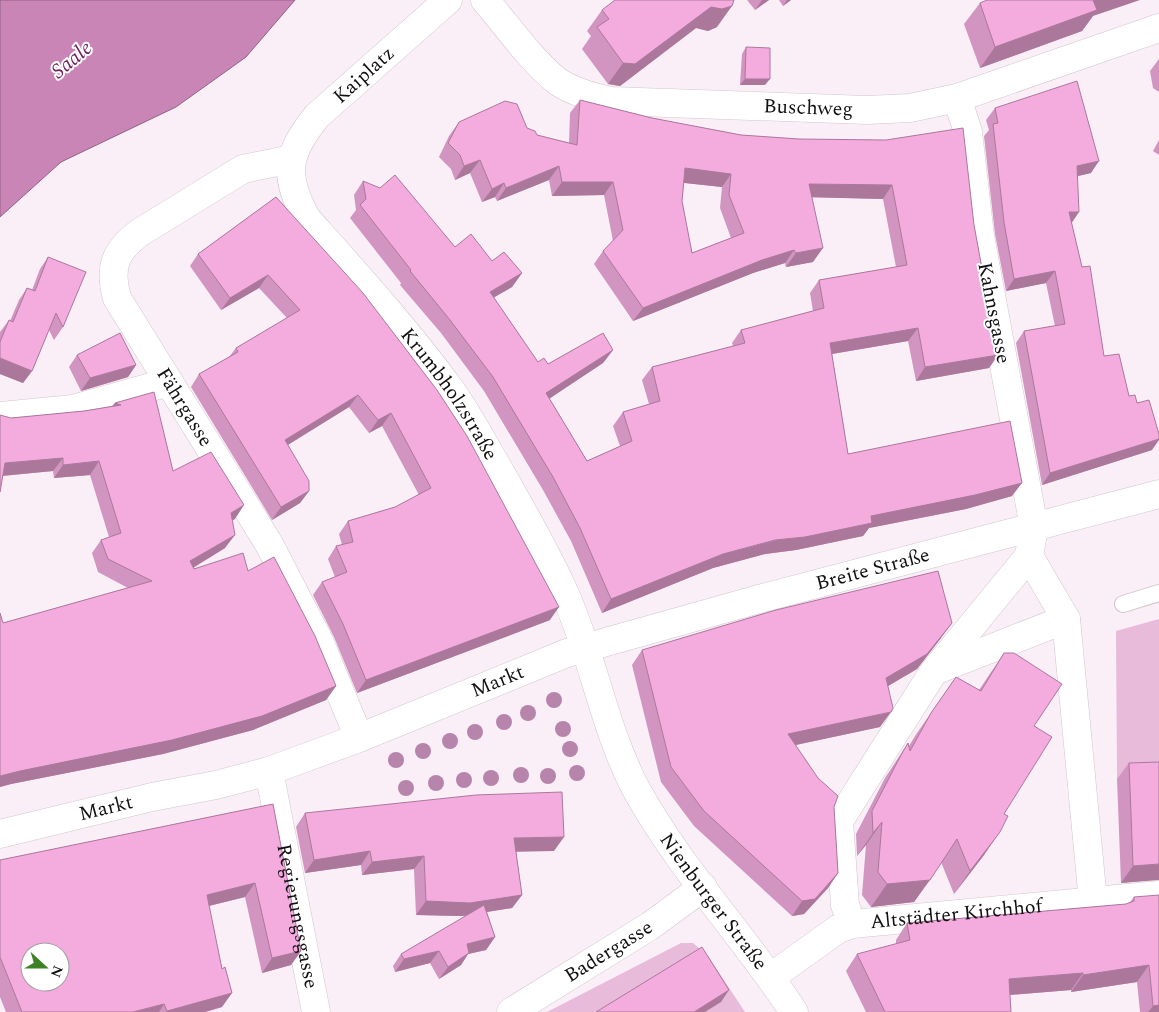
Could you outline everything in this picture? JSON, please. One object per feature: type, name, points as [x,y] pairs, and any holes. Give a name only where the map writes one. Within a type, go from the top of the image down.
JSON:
[{"type":"street","name":"Kaiplatz","points":[[292,159],[303,133],[317,116],[448,0]]},
{"type":"street","name":"Buschweg","points":[[485,0],[542,66],[558,81],[580,93],[611,102],[867,110],[910,108],[957,98],[1159,28]]},
{"type":"street","name":"Kahnsgasse","points":[[957,98],[968,132],[980,236],[1034,528]]},
{"type":"street","name":"Fährgasse","points":[[292,159],[243,169],[139,233],[126,243],[116,258],[112,276],[117,298],[269,544],[320,642],[359,738]]},
{"type":"street","name":"Krumbholzstraße","points":[[292,159],[291,183],[294,196],[308,219],[425,356],[460,404],[521,509],[564,593],[586,647]]},
{"type":"street","points":[[0,416],[73,409],[169,382]]},
{"type":"street","name":"Breite Straße","points":[[586,647],[750,601],[1159,494]]},
{"type":"street","points":[[852,924],[845,905],[839,821],[934,671],[1029,556],[1034,528]]},
{"type":"street","points":[[1029,556],[1066,619],[1093,901]]},
{"type":"street","points":[[934,671],[1066,619]]},
{"type":"street","name":"Markt","points":[[0,834],[152,797],[216,785],[269,771],[359,738],[586,647]]},
{"type":"street","name":"Nienburger Straße","points":[[586,647],[617,743],[630,791],[771,977],[794,1012]]},
{"type":"street","name":"Regierungsgasse","points":[[269,771],[316,1012]]},
{"type":"street","name":"Badergasse","points":[[511,1012],[650,926],[703,886]]},
{"type":"street","name":"Altstädter Kirchhof","points":[[771,977],[838,929],[852,924],[1159,895]]},
{"type":"lane","points":[[1123,604],[1159,593]]},
{"type":"shaded area","points":[[1159,619],[1159,777],[1117,779],[1116,631]]},
{"type":"shaded area","points":[[681,943],[693,943],[708,956],[745,1012],[547,1012]]},
{"type":"water","name":"Saale","points":[[0,0],[295,0],[246,57],[176,107],[61,162],[0,217]]},
{"type":"building","points":[[615,0],[734,0],[732,6],[722,9],[711,7],[635,64],[623,63],[597,27],[609,19],[602,10]]},
{"type":"building","points":[[987,0],[1093,0],[1097,10],[995,47],[980,3]]},
{"type":"building","points":[[746,47],[770,48],[770,79],[745,79]]},
{"type":"building","points":[[1077,81],[1099,161],[1077,166],[1079,212],[1069,212],[1082,267],[1090,266],[1104,356],[1119,354],[1129,396],[1135,395],[1137,403],[1149,400],[1159,439],[1050,473],[1024,331],[1065,324],[1055,271],[1014,279],[1004,222],[993,124],[998,123],[995,108]]},
{"type":"building","points":[[580,100],[652,118],[741,135],[799,139],[886,140],[963,128],[974,225],[998,355],[925,367],[918,328],[830,343],[848,454],[1010,421],[1022,483],[975,495],[871,516],[872,523],[805,537],[775,540],[723,554],[611,599],[580,528],[553,477],[493,377],[360,205],[366,199],[363,181],[380,188],[395,175],[455,247],[471,234],[492,261],[504,252],[522,273],[490,292],[538,362],[544,358],[548,364],[603,333],[613,350],[546,393],[587,461],[632,441],[623,412],[660,401],[652,367],[745,343],[741,330],[824,308],[819,280],[907,265],[892,185],[809,184],[823,248],[796,253],[794,250],[762,260],[643,308],[603,251],[623,230],[613,182],[562,182],[559,166],[506,188],[504,183],[492,189],[480,160],[464,166],[460,155],[448,143],[459,122],[505,101],[517,104],[527,128],[535,131],[537,135],[577,145]],"holes":[[[685,168],[731,174],[729,195],[744,233],[692,253],[682,201]]]},
{"type":"building","points":[[276,197],[363,293],[437,390],[467,436],[559,607],[366,680],[343,624],[322,582],[347,572],[336,546],[353,542],[348,521],[395,507],[431,488],[391,413],[378,420],[358,395],[285,440],[309,481],[309,491],[281,507],[199,374],[238,352],[236,348],[300,310],[268,275],[230,298],[198,254]]},
{"type":"building","points":[[48,257],[86,272],[63,327],[56,313],[32,371],[0,358],[0,342],[9,320],[13,322],[27,288],[35,291]]},
{"type":"building","points":[[120,333],[136,365],[90,378],[77,355]]},
{"type":"building","points":[[154,392],[173,471],[211,452],[244,505],[231,513],[235,535],[190,561],[194,569],[243,553],[248,571],[274,557],[315,636],[336,686],[262,716],[172,740],[0,776],[0,613],[3,623],[152,581],[108,559],[101,540],[121,533],[99,461],[63,465],[63,458],[5,463],[0,492],[0,415],[11,418],[84,411],[121,405],[115,403]]},
{"type":"building","points":[[938,571],[952,623],[927,654],[886,678],[893,708],[891,712],[788,734],[818,778],[838,796],[834,807],[838,873],[815,899],[802,901],[704,811],[671,767],[642,650],[776,610]]},
{"type":"building","points":[[1004,653],[1014,653],[1062,684],[1034,726],[1052,737],[1004,814],[1008,816],[1000,832],[970,871],[957,839],[930,880],[887,884],[878,872],[882,822],[873,833],[872,811],[908,743],[910,751],[931,713],[956,677],[981,691]]},
{"type":"building","points":[[1159,762],[1159,864],[1133,866],[1129,763]]},
{"type":"building","points":[[562,792],[564,837],[514,838],[522,895],[470,903],[426,901],[424,856],[372,862],[370,851],[314,860],[305,813],[476,795]]},
{"type":"building","points":[[273,804],[301,951],[272,958],[255,883],[207,895],[222,969],[225,967],[232,993],[167,1011],[164,1004],[133,1012],[22,1012],[0,957],[0,860]]},
{"type":"building","points":[[1159,895],[1159,1005],[1153,1006],[1149,965],[1083,975],[1083,973],[1009,979],[1011,1012],[885,1012],[857,954],[910,940],[907,923],[1126,904],[1134,901],[1134,897]]},
{"type":"building","points":[[484,905],[495,937],[467,944],[469,953],[448,967],[439,951],[404,959],[401,954]]},
{"type":"building","points":[[702,947],[729,990],[694,1012],[596,1012]]}]
